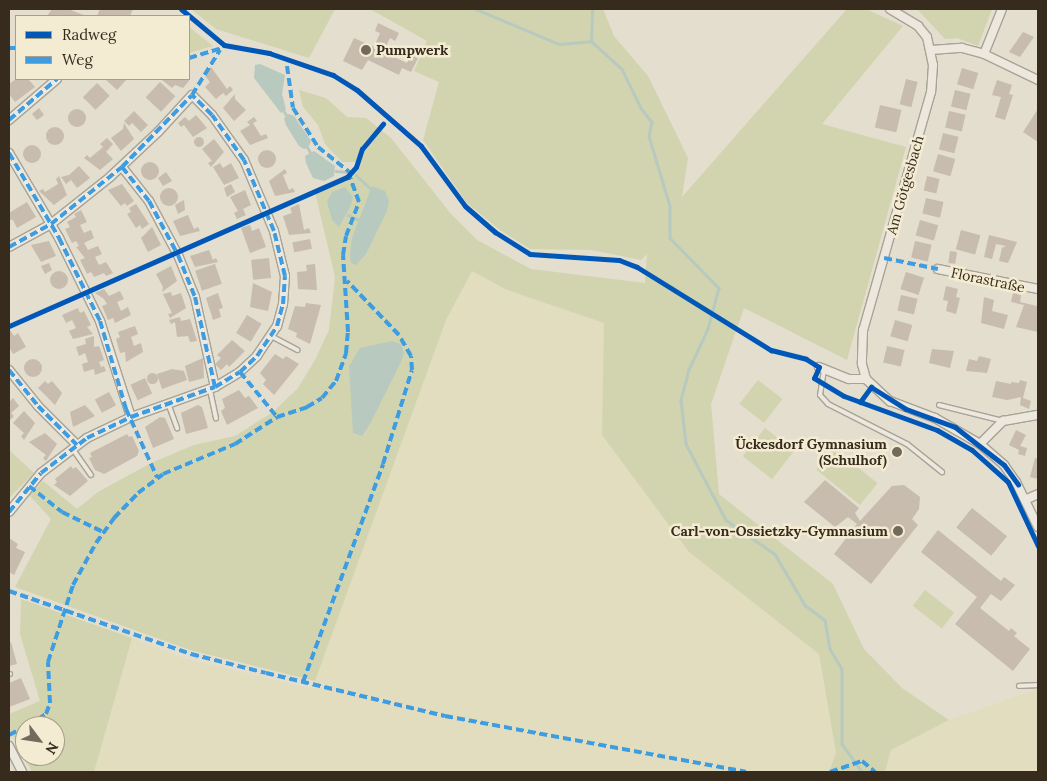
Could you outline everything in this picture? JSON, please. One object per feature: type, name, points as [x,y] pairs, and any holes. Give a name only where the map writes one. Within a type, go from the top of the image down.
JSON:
[{"type":"street","name":"Am Götgesbach","points":[[866,379],[862,364],[863,330],[931,92],[931,50],[927,37],[918,26],[890,9]]},
{"type":"street","points":[[984,54],[1002,9]]},
{"type":"street","points":[[931,50],[962,48],[984,54],[1038,80]]},
{"type":"street","points":[[9,120],[57,80]]},
{"type":"street","points":[[9,247],[51,224],[122,167],[192,95],[212,115],[244,160],[274,232],[284,276],[283,304],[271,336],[240,372],[213,389],[131,417],[75,447],[41,474],[9,512]]},
{"type":"street","points":[[9,153],[51,224],[100,322],[131,417]]},
{"type":"street","points":[[122,167],[149,201],[178,255],[194,297],[213,389]]},
{"type":"street","name":"Florastraße","points":[[938,269],[1038,289]]},
{"type":"street","points":[[822,369],[849,379],[866,379],[885,398],[948,424],[980,444],[1004,465],[1027,500],[1038,527]]},
{"type":"street","points":[[9,370],[75,447]]},
{"type":"street","points":[[980,444],[1003,422],[1038,415]]},
{"type":"street","points":[[1027,500],[1038,494]]},
{"type":"street","points":[[9,746],[22,772]]},
{"type":"lane","points":[[271,336],[297,350]]},
{"type":"lane","points":[[822,369],[820,395],[828,404],[907,444],[942,472]]},
{"type":"lane","points":[[213,389],[216,418]]},
{"type":"lane","points":[[168,403],[176,428]]},
{"type":"lane","points":[[940,405],[1003,422]]},
{"type":"lane","points":[[75,447],[91,475]]},
{"type":"lane","points":[[1019,686],[1038,684]]},
{"type":"shaded area","points":[[260,64],[285,75],[282,94],[286,109],[281,113],[254,78],[255,65]]},
{"type":"shaded area","points":[[289,114],[294,116],[311,141],[308,148],[304,149],[299,146],[286,125],[284,118]]},
{"type":"shaded area","points":[[314,151],[335,166],[334,176],[324,181],[313,178],[305,156]]},
{"type":"shaded area","points":[[372,186],[385,191],[389,201],[387,211],[366,254],[356,265],[351,263],[352,238]]},
{"type":"shaded area","points":[[345,187],[353,197],[351,205],[339,227],[332,220],[327,202],[332,192]]},
{"type":"shaded area","points":[[472,271],[507,290],[604,323],[602,435],[689,552],[819,654],[836,753],[829,772],[94,772],[132,638],[186,659],[312,689],[446,320]]},
{"type":"shaded area","points":[[392,341],[401,344],[404,353],[401,362],[362,436],[353,433],[349,366],[360,348]]},
{"type":"shaded area","points":[[1038,689],[1038,772],[885,772],[891,750],[949,720]]},
{"type":"green space","points":[[191,9],[335,9],[309,58],[216,29]]},
{"type":"green space","points":[[370,9],[603,9],[614,36],[648,76],[688,158],[682,197],[847,9],[866,9],[903,26],[822,124],[906,147],[847,360],[744,308],[711,404],[719,494],[833,584],[864,649],[902,688],[949,720],[891,750],[885,772],[829,772],[836,753],[819,654],[689,552],[602,435],[604,323],[507,290],[472,271],[446,320],[315,681],[190,650],[15,587],[51,519],[29,495],[43,481],[77,509],[98,492],[151,463],[194,445],[235,436],[273,412],[298,388],[315,360],[329,330],[335,277],[315,192],[349,175],[357,162],[342,162],[325,144],[318,125],[303,107],[299,90],[326,98],[347,117],[366,118],[391,138],[451,214],[477,240],[531,269],[645,283],[647,254],[641,260],[591,250],[530,249],[500,230],[466,202],[423,140],[439,82],[414,71],[427,41]]},
{"type":"green space","points":[[917,9],[992,9],[978,46],[957,38],[945,39]]},
{"type":"green space","points":[[190,28],[213,46],[190,53]]},
{"type":"green space","points":[[758,380],[782,399],[764,423],[740,404]]},
{"type":"green space","points":[[765,428],[794,451],[772,479],[743,456]]},
{"type":"green space","points":[[834,448],[878,483],[860,505],[816,470]]},
{"type":"green space","points":[[9,450],[34,473],[9,498]]},
{"type":"green space","points":[[925,590],[954,613],[942,629],[913,606]]},
{"type":"green space","points":[[21,599],[132,638],[94,772],[32,772],[29,766],[65,766],[65,716],[15,716],[15,740],[9,729],[9,714],[40,701],[20,634]]},
{"type":"building","points":[[52,9],[68,9],[83,15],[48,15]]},
{"type":"building","points":[[100,9],[133,9],[130,15],[97,15]]},
{"type":"building","name":"Pumpwerk","points":[[378,23],[399,33],[395,41],[390,38],[383,52],[407,63],[411,54],[418,58],[411,72],[402,68],[399,75],[368,60],[362,70],[343,61],[354,38],[374,47],[380,33],[375,31]]},
{"type":"building","points":[[1023,32],[1034,37],[1020,57],[1009,52]]},
{"type":"building","points":[[211,67],[227,89],[230,86],[233,90],[226,96],[223,93],[216,99],[205,87],[210,82],[205,76]]},
{"type":"building","points":[[962,68],[978,73],[973,89],[957,84]]},
{"type":"building","points":[[906,79],[918,82],[911,107],[900,104]]},
{"type":"building","points":[[15,80],[29,80],[35,87],[15,102],[9,94],[9,84]]},
{"type":"building","points":[[106,80],[126,80],[117,90]]},
{"type":"building","points":[[162,80],[189,81],[183,88],[175,85],[172,88]]},
{"type":"building","points":[[997,80],[1012,85],[1009,94],[1013,95],[1005,120],[995,117],[1001,97],[992,95]]},
{"type":"building","points":[[160,82],[175,96],[161,112],[146,97]]},
{"type":"building","points":[[97,83],[110,96],[96,110],[83,97]]},
{"type":"building","points":[[955,90],[971,94],[966,110],[951,106]]},
{"type":"building","points":[[235,94],[235,99],[246,110],[234,121],[223,108]]},
{"type":"building","points":[[880,105],[901,110],[896,132],[875,127]]},
{"type":"building","points":[[39,108],[44,115],[37,120],[32,114]]},
{"type":"building","points":[[73,109],[81,109],[86,114],[84,125],[73,127],[68,122],[68,114]]},
{"type":"building","points":[[1038,109],[1038,142],[1023,132]]},
{"type":"building","points":[[134,111],[148,125],[141,132],[132,123],[129,126],[124,121]]},
{"type":"building","points":[[949,111],[966,115],[962,131],[945,128]]},
{"type":"building","points":[[196,115],[207,128],[193,137],[184,125],[181,127],[178,123],[185,117],[189,121]]},
{"type":"building","points":[[254,117],[257,121],[253,123],[261,136],[266,134],[268,138],[250,145],[240,131],[250,125],[247,122]]},
{"type":"building","points":[[124,123],[134,139],[121,151],[111,138],[123,129]]},
{"type":"building","points":[[51,127],[59,127],[64,132],[62,143],[51,145],[46,140],[46,132]]},
{"type":"building","points":[[943,133],[959,137],[954,153],[939,149]]},
{"type":"building","points":[[197,137],[201,137],[204,142],[203,146],[197,147],[194,144],[194,140]]},
{"type":"building","points":[[107,138],[113,144],[106,152],[113,159],[100,170],[84,158],[87,155],[90,158],[103,147],[100,144]]},
{"type":"building","points":[[214,139],[224,152],[211,167],[208,163],[212,161],[202,149]]},
{"type":"building","points":[[28,145],[36,145],[41,150],[39,161],[28,163],[23,158],[23,150]]},
{"type":"building","points":[[263,150],[271,150],[276,155],[274,166],[263,168],[258,163],[258,155]]},
{"type":"building","points":[[938,154],[955,159],[950,176],[933,171]]},
{"type":"building","points":[[146,162],[154,162],[159,167],[157,178],[146,180],[141,175],[141,167]]},
{"type":"building","points":[[220,163],[223,168],[231,163],[239,178],[224,185],[213,167]]},
{"type":"building","points":[[79,166],[90,178],[77,188],[71,180],[66,184],[61,177],[69,175]]},
{"type":"building","points":[[285,169],[287,173],[283,175],[289,190],[293,188],[295,192],[275,196],[269,181]]},
{"type":"building","points":[[166,172],[172,181],[163,186],[158,178]]},
{"type":"building","points":[[59,176],[67,195],[54,205],[39,191],[43,189],[45,192],[58,184],[56,179]]},
{"type":"building","points":[[927,176],[940,179],[936,194],[924,191]]},
{"type":"building","points":[[122,184],[134,201],[127,206],[125,203],[121,206],[108,190]]},
{"type":"building","points":[[231,184],[235,192],[227,197],[224,188]]},
{"type":"building","points":[[165,188],[173,188],[178,193],[176,204],[165,206],[160,201],[160,193]]},
{"type":"building","points":[[245,190],[251,205],[243,209],[246,215],[237,219],[234,213],[238,211],[230,197]]},
{"type":"building","points":[[926,198],[944,202],[940,218],[922,214]]},
{"type":"building","points":[[184,200],[185,210],[178,214],[175,205]]},
{"type":"building","points":[[27,202],[36,217],[17,228],[13,220],[9,220],[9,213]]},
{"type":"building","points":[[136,204],[149,224],[142,229],[140,225],[136,228],[127,214],[131,212],[129,208]]},
{"type":"building","points":[[299,204],[304,230],[309,228],[311,233],[289,235],[283,216],[292,213],[290,208]]},
{"type":"building","points":[[81,210],[87,222],[80,225],[84,233],[91,230],[94,238],[84,243],[88,250],[98,246],[102,254],[95,257],[99,265],[106,262],[113,273],[106,276],[104,273],[94,277],[91,272],[87,274],[80,260],[85,258],[76,247],[79,246],[76,241],[72,243],[65,229],[70,227],[67,222],[76,217],[74,214]]},
{"type":"building","points":[[188,215],[194,229],[198,227],[200,231],[180,236],[173,221]]},
{"type":"building","points":[[920,220],[938,225],[934,241],[916,235]]},
{"type":"building","points":[[250,225],[252,231],[259,228],[266,247],[250,253],[241,228]]},
{"type":"building","points":[[152,227],[161,245],[148,252],[141,238]]},
{"type":"building","points":[[961,230],[980,235],[975,254],[956,249]]},
{"type":"building","points":[[989,235],[1017,242],[1008,263],[999,261],[1002,248],[1006,246],[996,244],[992,259],[984,257]]},
{"type":"building","points":[[310,239],[312,249],[294,252],[292,242]]},
{"type":"building","points":[[49,241],[56,256],[41,262],[31,245]]},
{"type":"building","points":[[915,241],[932,245],[928,261],[911,258]]},
{"type":"building","points":[[209,250],[213,260],[216,258],[218,262],[195,267],[190,256]]},
{"type":"building","points":[[950,251],[957,252],[955,264],[948,263]]},
{"type":"building","points":[[269,258],[271,278],[253,280],[251,260]]},
{"type":"building","points":[[49,263],[52,270],[45,274],[41,266]]},
{"type":"building","points":[[215,264],[222,284],[202,291],[195,271]]},
{"type":"building","points":[[315,264],[317,290],[298,289],[297,272],[307,271],[306,265]]},
{"type":"building","points":[[171,266],[177,281],[162,292],[163,287],[156,274]]},
{"type":"building","points":[[55,271],[63,271],[68,276],[66,287],[55,289],[50,284],[50,276]]},
{"type":"building","points":[[906,272],[924,278],[919,295],[900,289]]},
{"type":"building","points":[[253,283],[272,292],[268,311],[250,307]]},
{"type":"building","points":[[946,286],[958,289],[956,297],[960,298],[956,314],[946,311],[948,301],[943,300]]},
{"type":"building","points":[[104,289],[109,296],[120,291],[124,299],[117,302],[121,311],[128,307],[131,315],[115,323],[113,318],[108,320],[102,306],[107,304],[104,299],[95,293]]},
{"type":"building","points":[[171,292],[172,296],[181,293],[186,308],[170,318],[168,314],[172,313],[163,294]]},
{"type":"building","points":[[218,293],[223,308],[219,309],[221,317],[213,320],[206,298]]},
{"type":"building","points":[[1013,293],[1021,295],[1020,302],[1037,306],[1038,332],[1016,327],[1024,305],[1011,302]]},
{"type":"building","points":[[901,295],[918,299],[914,314],[897,311]]},
{"type":"building","points":[[984,297],[994,300],[992,311],[1008,315],[1004,329],[981,323]]},
{"type":"building","points":[[306,303],[321,305],[310,344],[296,337],[297,333],[288,329],[295,306],[305,307]]},
{"type":"building","points":[[78,308],[80,313],[84,311],[91,325],[87,327],[93,334],[73,339],[69,331],[76,328],[72,320],[66,323],[62,315]]},
{"type":"building","points":[[247,315],[262,324],[251,342],[236,333]]},
{"type":"building","points":[[180,317],[181,321],[190,319],[197,341],[190,342],[188,336],[177,337],[175,322],[171,324],[169,320]]},
{"type":"building","points":[[895,320],[912,325],[908,341],[890,336]]},
{"type":"building","points":[[135,326],[138,334],[131,337],[134,346],[141,343],[143,352],[126,362],[125,352],[120,353],[116,339],[120,337],[118,332]]},
{"type":"building","points":[[10,330],[14,336],[18,333],[26,347],[13,354],[9,347]]},
{"type":"building","points":[[94,336],[94,347],[99,346],[104,360],[99,362],[106,371],[95,375],[94,369],[84,372],[82,364],[88,362],[85,353],[79,356],[76,347],[86,344],[85,339]]},
{"type":"building","points":[[232,340],[245,351],[229,367],[227,364],[221,370],[215,364],[221,358],[217,355]]},
{"type":"building","points":[[887,346],[905,350],[901,367],[883,363]]},
{"type":"building","points":[[932,349],[954,351],[950,368],[929,363]]},
{"type":"building","points":[[275,354],[283,359],[286,356],[299,364],[274,395],[263,384],[266,380],[260,373]]},
{"type":"building","points":[[979,356],[991,359],[987,373],[966,371],[969,359],[977,361]]},
{"type":"building","points":[[203,358],[204,378],[189,382],[185,366]]},
{"type":"building","points":[[33,359],[39,362],[42,368],[39,374],[33,377],[27,374],[24,368],[27,362]]},
{"type":"building","points":[[172,369],[184,371],[187,380],[162,389],[157,374]]},
{"type":"building","points":[[150,373],[154,373],[157,378],[156,382],[150,383],[147,380],[147,376]]},
{"type":"building","points":[[145,378],[152,393],[138,400],[130,385]]},
{"type":"building","points":[[1020,380],[1027,382],[1023,398],[1031,401],[1029,409],[1020,405],[1021,397],[1007,400],[992,397],[996,381],[1011,384],[1011,382],[1019,383]]},
{"type":"building","points":[[45,381],[48,384],[52,381],[62,393],[55,405],[38,388]]},
{"type":"building","points":[[239,390],[245,398],[249,396],[258,408],[227,425],[221,411],[225,408],[222,399]]},
{"type":"building","points":[[109,392],[116,405],[102,413],[95,400]]},
{"type":"building","points":[[13,398],[19,406],[11,413],[14,416],[9,421],[9,402]]},
{"type":"building","points":[[85,405],[95,416],[73,427],[70,412]]},
{"type":"building","points":[[198,405],[202,407],[208,428],[186,434],[181,413]]},
{"type":"building","points":[[24,411],[35,423],[24,440],[21,436],[24,433],[13,423]]},
{"type":"building","points":[[160,417],[165,418],[174,439],[153,448],[145,427]]},
{"type":"building","points":[[1016,430],[1026,435],[1020,446],[1027,448],[1025,456],[1018,454],[1019,450],[1009,445]]},
{"type":"building","points":[[45,433],[57,444],[46,461],[43,458],[46,455],[29,442]]},
{"type":"building","points":[[127,434],[129,437],[132,436],[139,451],[137,456],[104,474],[95,470],[89,458],[92,457],[90,453]]},
{"type":"building","points":[[1035,458],[1038,459],[1038,479],[1030,477]]},
{"type":"building","points":[[71,466],[73,469],[76,467],[88,481],[70,496],[54,485],[57,482],[55,479]]},
{"type":"building","points":[[825,480],[859,508],[855,513],[860,521],[892,486],[904,485],[920,497],[919,509],[912,519],[918,525],[871,584],[834,554],[857,524],[848,517],[835,527],[804,502]]},
{"type":"building","points":[[972,508],[1007,536],[991,556],[956,527]]},
{"type":"building","points":[[938,530],[1001,581],[1004,577],[1015,585],[1001,601],[991,594],[980,608],[1009,631],[1011,628],[1017,633],[1014,636],[1030,649],[1013,671],[955,624],[977,597],[921,552]]},
{"type":"building","points":[[9,538],[18,544],[16,548],[25,552],[14,575],[9,572]]},
{"type":"building","points":[[11,642],[17,664],[9,666],[9,643]]},
{"type":"building","points":[[21,678],[30,699],[9,707],[9,683]]},
{"type":"waterway","points":[[476,9],[559,44],[591,41]]},
{"type":"waterway","points":[[591,41],[592,9]]},
{"type":"waterway","points":[[591,41],[622,69],[641,108],[652,122],[649,136],[670,206],[670,238],[719,288],[708,329],[689,370],[681,400],[686,444],[726,520],[775,554],[805,605],[825,620],[830,649],[842,669],[842,744],[862,772]]},
{"type":"waterway","points":[[284,111],[287,116]]},
{"type":"waterway","points":[[308,148],[310,152]]},
{"type":"waterway","points":[[336,171],[348,172]]},
{"type":"waterway","points":[[356,175],[370,188]]},
{"type":"waterway","points":[[348,215],[359,220]]},
{"type":"marked path","points":[[9,48],[15,48]]},
{"type":"marked path","points":[[190,58],[222,48]]},
{"type":"marked path","points":[[9,247],[51,224],[122,167],[192,95],[220,50]]},
{"type":"marked path","points":[[287,66],[293,108],[318,147],[352,174]]},
{"type":"marked path","points":[[9,120],[56,80]]},
{"type":"marked path","points":[[9,512],[41,473],[87,438],[131,417],[215,387],[240,372],[257,356],[277,326],[283,304],[285,276],[274,231],[244,160],[212,115],[192,95]]},
{"type":"marked path","points":[[9,153],[59,238],[100,321],[126,409],[157,477]]},
{"type":"marked path","points":[[122,167],[149,201],[178,255],[195,297],[215,387]]},
{"type":"marked path","points":[[43,716],[46,714],[50,703],[48,662],[73,585],[96,543],[114,518],[138,493],[163,474],[235,444],[277,417],[307,407],[322,398],[336,381],[346,353],[348,332],[343,255],[346,236],[359,202],[349,175]]},
{"type":"marked path","points":[[884,258],[938,269]]},
{"type":"marked path","points":[[303,682],[383,464],[412,370],[411,356],[399,335],[347,281]]},
{"type":"marked path","points":[[9,370],[38,406],[77,445]]},
{"type":"marked path","points":[[240,372],[277,417]]},
{"type":"marked path","points":[[29,486],[62,512],[103,532]]},
{"type":"marked path","points":[[9,591],[191,654],[266,673],[445,716],[746,772]]},
{"type":"marked path","points":[[9,735],[15,732]]},
{"type":"marked path","points":[[830,772],[862,761],[875,772]]},
{"type":"cycle path","points":[[181,9],[188,15]]},
{"type":"cycle path","points":[[190,17],[224,45],[269,53],[333,75],[357,90],[421,146],[465,206],[495,232],[530,254],[619,260],[637,267],[771,350],[806,359],[819,367],[814,378],[844,396],[937,430],[972,450],[1008,482],[1038,546]]},
{"type":"cycle path","points":[[9,326],[347,177],[356,167],[362,149],[383,124]]},
{"type":"cycle path","points":[[860,402],[871,387],[906,409],[955,427],[1004,465],[1018,484]]},
{"type":"place","name":"Pumpwerk","points":[[366,50]]},
{"type":"place","name":"Ückesdorf Gymnasium (Schulhof)","points":[[897,452]]},
{"type":"place","name":"Carl-von-Ossietzky-Gymnasium","points":[[898,531]]}]
